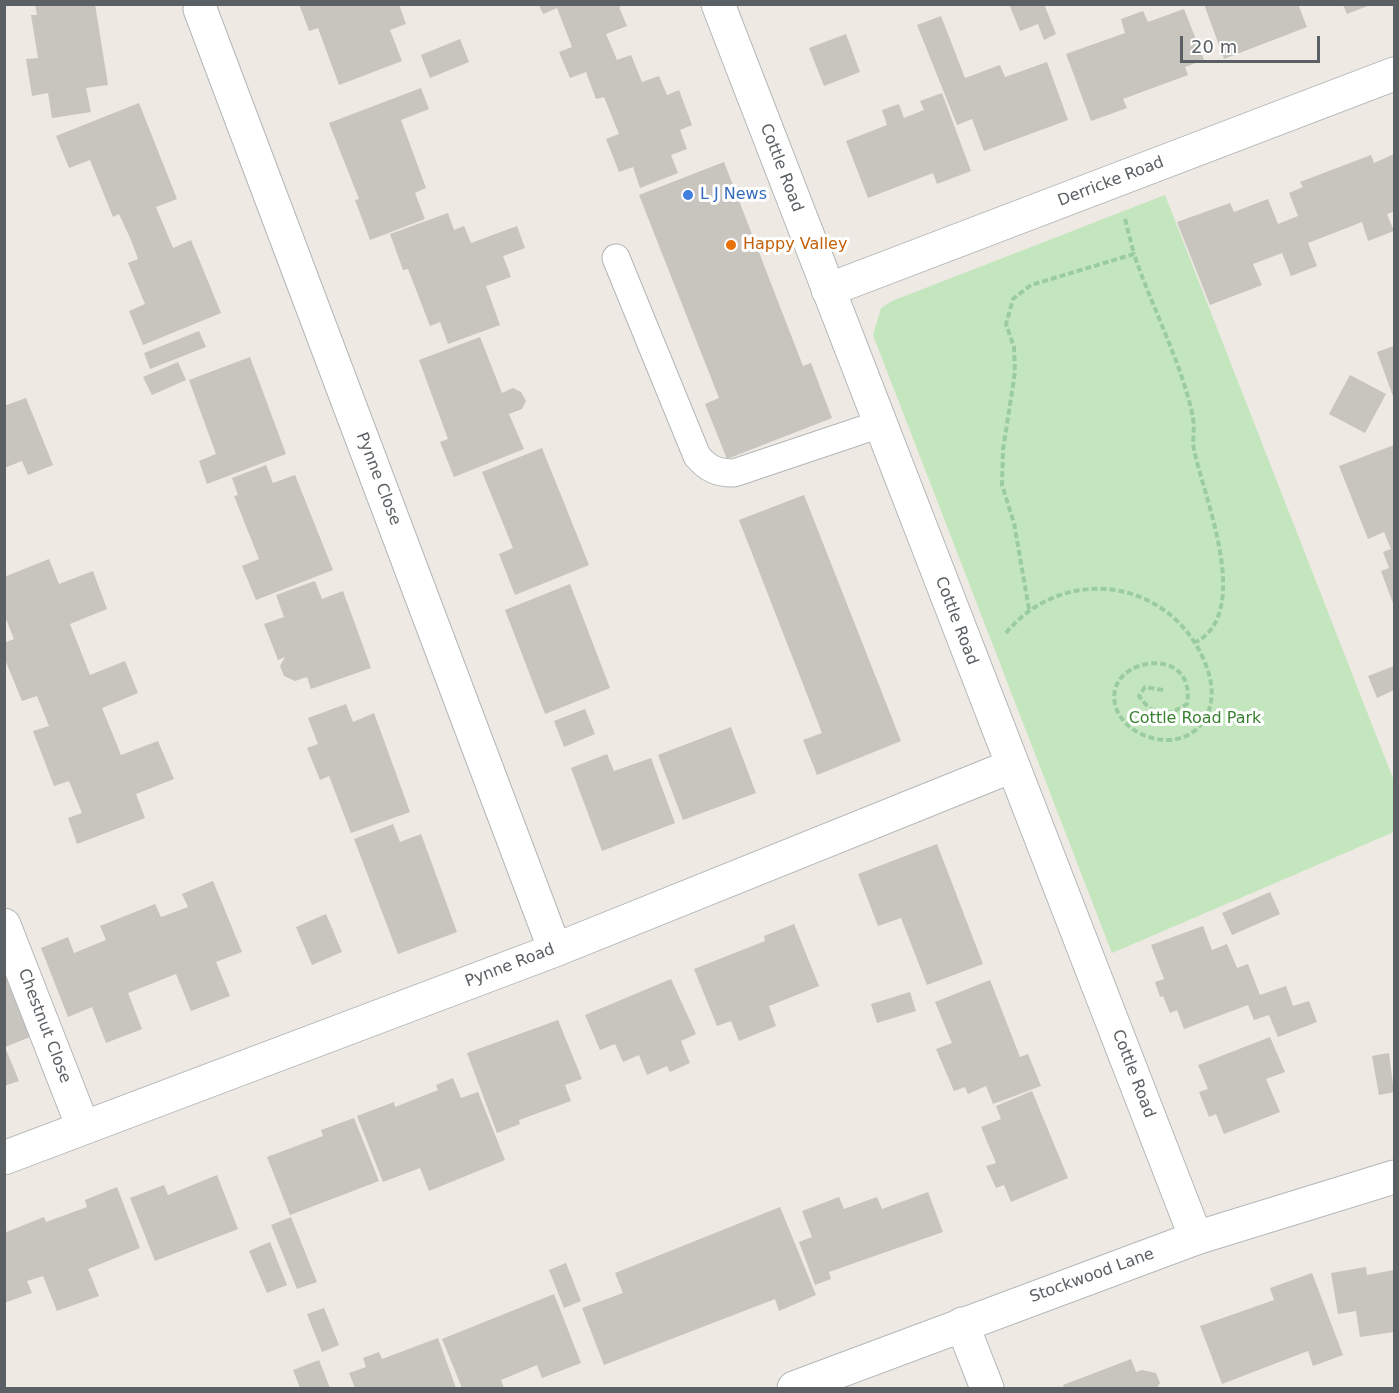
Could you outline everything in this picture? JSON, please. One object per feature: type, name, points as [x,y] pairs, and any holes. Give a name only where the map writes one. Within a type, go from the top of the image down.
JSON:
[{"type":"street","name":"Cottle Road","points":[[718,4],[1196,1238]]},
{"type":"street","name":"Pynne Close","points":[[200,9],[555,950]]},
{"type":"street","name":"Derricke Road","points":[[828,290],[1395,74]]},
{"type":"street","name":"Pynne Road","points":[[4,1158],[555,950],[1012,766]]},
{"type":"street","name":"Chestnut Close","points":[[4,925],[83,1127]]},
{"type":"street","name":"Stockwood Lane","points":[[794,1389],[1196,1238],[1395,1177]]},
{"type":"street","points":[[962,1324],[987,1389]]},
{"type":"lane","points":[[616,258],[697,456],[705,466],[720,473],[734,473],[880,424]]},
{"type":"path","points":[[1029,609],[1014,523],[1002,485],[1003,450],[1015,372],[1014,347],[1006,324],[1013,299],[1031,285],[1134,254],[1183,383],[1193,419],[1193,447],[1215,520],[1223,561],[1217,620],[1210,635],[1196,642]]},
{"type":"path","points":[[974,669],[1029,609],[1053,595],[1081,588],[1121,590],[1153,602],[1180,623],[1196,642],[1209,669],[1213,696],[1204,720],[1187,736],[1162,741],[1139,735],[1125,721],[1116,704],[1115,689],[1126,673],[1144,664],[1166,664],[1184,674],[1189,688],[1187,704],[1175,712],[1160,713],[1147,707],[1139,696],[1145,687],[1164,690]]},
{"type":"green space","name":"Cottle Road Park","points":[[1165,195],[1394,781],[1394,832],[1112,953],[873,335],[881,308],[892,301]]},
{"type":"building","points":[[35,4],[95,4],[108,85],[86,88],[91,112],[52,118],[48,93],[32,96],[26,59],[38,58],[31,15],[37,15]]},
{"type":"building","points":[[299,4],[399,4],[406,24],[390,30],[402,61],[339,85],[318,28],[309,31]]},
{"type":"building","points":[[1009,4],[1044,4],[1056,34],[1044,40],[1038,24],[1020,31]]},
{"type":"building","points":[[1204,4],[1298,4],[1307,27],[1224,59]]},
{"type":"building","points":[[539,5],[624,5],[619,7],[627,26],[606,34],[617,60],[631,55],[642,82],[659,76],[667,95],[679,90],[692,125],[680,130],[687,149],[671,155],[678,173],[640,188],[633,167],[619,172],[606,139],[619,134],[604,97],[596,99],[586,72],[570,78],[559,52],[572,47],[557,8],[543,14]]},
{"type":"building","points":[[1343,5],[1370,5],[1347,14]]},
{"type":"building","points":[[1184,9],[1204,60],[1185,67],[1188,75],[1123,99],[1127,108],[1091,121],[1066,54],[1125,33],[1121,19],[1143,11],[1148,22]]},
{"type":"building","points":[[941,16],[965,78],[1000,65],[1005,77],[1047,62],[1068,120],[984,151],[972,119],[957,125],[917,25]]},
{"type":"building","points":[[846,34],[860,72],[824,86],[809,48]]},
{"type":"building","points":[[460,39],[469,62],[430,78],[421,55]]},
{"type":"building","points":[[421,88],[429,109],[401,120],[426,188],[415,193],[425,219],[370,240],[355,200],[359,199],[329,123]]},
{"type":"building","points":[[942,93],[971,171],[937,184],[933,173],[868,198],[846,141],[887,125],[882,110],[899,104],[904,118],[924,110],[920,101]]},
{"type":"building","points":[[139,103],[177,199],[156,207],[173,248],[191,240],[221,313],[143,345],[129,311],[145,304],[128,263],[138,259],[131,240],[119,214],[113,217],[90,160],[69,168],[56,136]]},
{"type":"building","points":[[1394,154],[1394,216],[1393,212],[1387,214],[1394,231],[1368,241],[1362,222],[1308,243],[1317,266],[1291,276],[1282,253],[1253,264],[1262,285],[1210,305],[1177,222],[1230,203],[1234,212],[1268,199],[1278,224],[1298,216],[1289,193],[1303,187],[1300,182],[1371,155],[1374,163]]},
{"type":"building","points":[[724,162],[803,366],[811,363],[832,418],[727,459],[705,404],[719,398],[639,195]]},
{"type":"building","points":[[448,213],[454,230],[464,226],[471,243],[517,226],[525,248],[503,256],[511,277],[486,286],[500,325],[448,344],[440,322],[430,326],[408,269],[403,270],[390,234]]},
{"type":"building","points":[[199,331],[206,347],[150,369],[144,353]]},
{"type":"building","points":[[480,337],[502,393],[513,388],[521,392],[526,401],[522,409],[509,414],[524,449],[454,477],[440,442],[448,439],[419,360]]},
{"type":"building","points":[[1394,346],[1394,399],[1377,352]]},
{"type":"building","points":[[250,357],[286,454],[207,484],[199,461],[216,454],[189,380]]},
{"type":"building","points":[[178,362],[186,380],[152,395],[143,377]]},
{"type":"building","points":[[1350,375],[1386,394],[1365,433],[1329,414]]},
{"type":"building","points":[[26,398],[53,465],[28,475],[22,461],[4,468],[4,406]]},
{"type":"building","points":[[1394,445],[1394,606],[1381,571],[1389,568],[1383,552],[1391,549],[1384,532],[1368,539],[1339,466]]},
{"type":"building","points":[[542,448],[589,565],[515,595],[499,554],[513,548],[482,472]]},
{"type":"building","points":[[266,465],[273,483],[295,475],[333,570],[256,600],[242,566],[259,559],[234,496],[238,495],[232,478]]},
{"type":"building","points":[[804,495],[901,741],[817,775],[803,740],[822,733],[739,520]]},
{"type":"building","points":[[49,559],[59,584],[93,571],[107,609],[70,624],[90,675],[125,661],[138,693],[102,708],[121,755],[158,741],[174,779],[136,794],[145,818],[77,844],[68,818],[82,813],[69,781],[54,786],[33,731],[49,726],[37,696],[22,701],[4,657],[4,643],[14,639],[4,614],[4,577]]},
{"type":"building","points":[[315,581],[322,599],[343,591],[371,668],[311,689],[307,677],[295,681],[284,676],[280,666],[285,657],[278,660],[264,624],[284,617],[276,595]]},
{"type":"building","points":[[570,584],[610,688],[545,714],[505,610]]},
{"type":"building","points":[[1394,666],[1394,690],[1377,698],[1368,676]]},
{"type":"building","points":[[346,704],[353,722],[374,713],[410,812],[351,833],[329,776],[320,780],[307,748],[318,744],[308,718]]},
{"type":"building","points":[[585,709],[595,734],[564,747],[554,721]]},
{"type":"building","points":[[731,727],[756,793],[683,820],[658,755]]},
{"type":"building","points":[[607,754],[614,771],[651,758],[675,823],[602,851],[571,768]]},
{"type":"building","points":[[393,824],[400,842],[421,834],[457,932],[398,954],[354,839]]},
{"type":"building","points":[[937,844],[983,964],[927,985],[901,918],[878,926],[858,874]]},
{"type":"building","points":[[213,881],[242,952],[216,962],[230,996],[191,1011],[176,974],[128,993],[142,1029],[106,1043],[92,1007],[68,1017],[41,948],[68,937],[74,953],[106,940],[100,926],[155,904],[161,917],[188,907],[182,894]]},
{"type":"building","points":[[1270,892],[1280,914],[1232,935],[1222,913]]},
{"type":"building","points":[[326,914],[342,952],[312,965],[296,927]]},
{"type":"building","points":[[794,924],[819,986],[769,1006],[776,1026],[739,1041],[731,1021],[717,1026],[694,969],[765,941],[764,936]]},
{"type":"building","points":[[1203,926],[1212,950],[1227,944],[1237,968],[1248,964],[1260,995],[1286,986],[1293,1006],[1309,1001],[1317,1022],[1278,1037],[1269,1015],[1254,1020],[1248,1005],[1184,1029],[1177,1010],[1170,1013],[1163,996],[1160,997],[1155,982],[1164,979],[1151,945]]},
{"type":"building","points":[[4,973],[30,1037],[5,1047],[19,1081],[4,1086]]},
{"type":"building","points":[[671,979],[696,1034],[681,1041],[690,1063],[670,1072],[667,1066],[647,1075],[639,1055],[623,1062],[615,1044],[600,1050],[585,1015]]},
{"type":"building","points":[[990,980],[1020,1057],[1028,1054],[1041,1086],[993,1104],[986,1086],[968,1094],[965,1087],[954,1091],[936,1049],[952,1043],[935,1002]]},
{"type":"building","points":[[910,992],[916,1011],[877,1023],[871,1004]]},
{"type":"building","points":[[558,1020],[582,1079],[565,1085],[571,1101],[519,1120],[520,1124],[497,1133],[467,1053]]},
{"type":"building","points":[[1270,1037],[1285,1072],[1266,1079],[1280,1112],[1224,1134],[1216,1114],[1209,1117],[1199,1092],[1208,1089],[1198,1065]]},
{"type":"building","points":[[1389,1053],[1394,1092],[1379,1095],[1372,1056]]},
{"type":"building","points":[[453,1078],[461,1098],[478,1092],[505,1160],[429,1191],[420,1168],[383,1182],[357,1116],[394,1102],[395,1107],[438,1090],[436,1085]]},
{"type":"building","points":[[1032,1091],[1068,1178],[1011,1202],[1004,1185],[996,1188],[986,1166],[996,1163],[981,1127],[1001,1119],[996,1106]]},
{"type":"building","points":[[354,1118],[379,1181],[290,1215],[267,1157],[323,1136],[321,1130]]},
{"type":"building","points":[[217,1175],[238,1229],[155,1261],[130,1198],[164,1185],[168,1195]]},
{"type":"building","points":[[117,1187],[140,1248],[88,1269],[99,1296],[57,1311],[43,1276],[27,1281],[32,1293],[4,1303],[4,1233],[44,1217],[46,1222],[87,1207],[85,1200]]},
{"type":"building","points":[[928,1192],[943,1232],[829,1272],[831,1279],[815,1285],[799,1242],[812,1237],[802,1211],[839,1197],[844,1209],[877,1197],[882,1209]]},
{"type":"building","points":[[780,1207],[816,1295],[779,1311],[775,1299],[604,1365],[582,1308],[623,1293],[615,1273]]},
{"type":"building","points":[[291,1217],[317,1282],[297,1289],[271,1225]]},
{"type":"building","points":[[270,1242],[287,1285],[267,1293],[249,1251]]},
{"type":"building","points":[[566,1263],[581,1301],[564,1308],[549,1270]]},
{"type":"building","points":[[1366,1267],[1367,1275],[1394,1270],[1394,1332],[1360,1337],[1356,1311],[1338,1314],[1331,1273]]},
{"type":"building","points":[[1312,1273],[1343,1355],[1313,1366],[1308,1351],[1222,1384],[1200,1326],[1274,1300],[1270,1288]]},
{"type":"building","points":[[554,1294],[581,1363],[542,1378],[537,1365],[501,1380],[504,1388],[462,1388],[442,1339]]},
{"type":"building","points":[[324,1308],[339,1345],[322,1352],[307,1314]]},
{"type":"building","points":[[438,1338],[456,1388],[355,1388],[349,1373],[366,1367],[363,1358],[379,1352],[382,1359]]},
{"type":"building","points":[[1131,1359],[1136,1372],[1142,1370],[1156,1373],[1160,1383],[1157,1388],[1064,1388],[1063,1385]]},
{"type":"building","points":[[319,1360],[330,1388],[300,1388],[293,1370]]},
{"type":"place","name":"L J News","points":[[688,195]]},
{"type":"place","name":"Happy Valley","points":[[731,245]]}]
